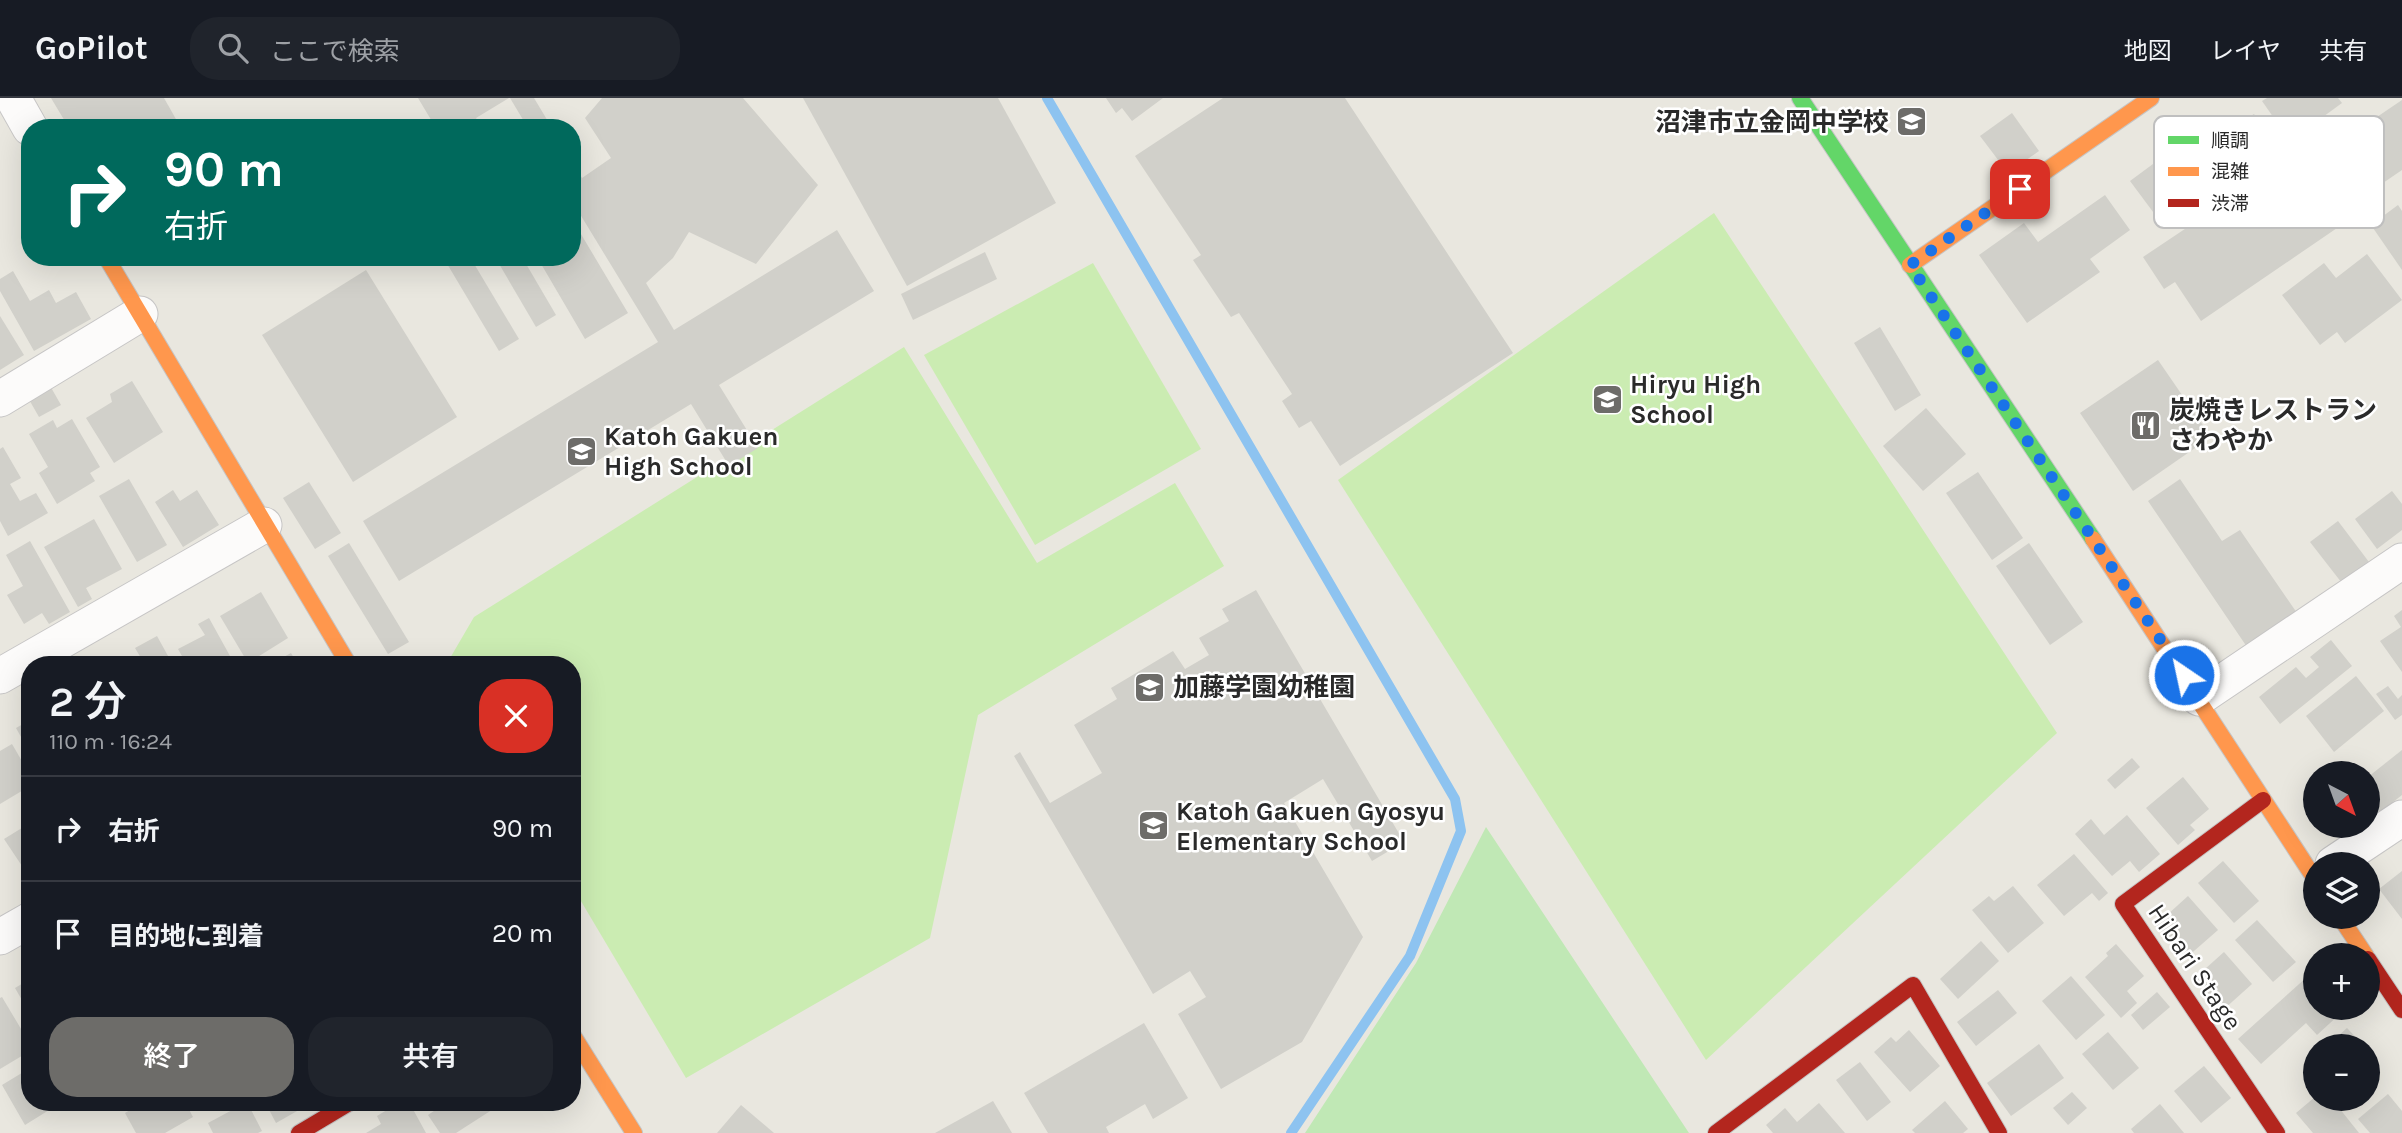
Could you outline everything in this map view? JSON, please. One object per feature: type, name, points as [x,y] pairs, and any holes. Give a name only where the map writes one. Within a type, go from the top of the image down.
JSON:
[{"type":"street","points":[[13,98],[25,119]]},
{"type":"street","points":[[1800,98],[2199,698],[2263,800],[2303,853]]},
{"type":"street","points":[[1910,265],[2151,98]]},
{"type":"street","points":[[111,266],[344,656]]},
{"type":"street","points":[[0,399],[140,314]]},
{"type":"street","points":[[35,656],[264,525]]},
{"type":"street","points":[[2199,698],[2402,561]]},
{"type":"street","points":[[0,676],[21,664]]},
{"type":"street","name":"Hibari Stage","points":[[2263,800],[2123,904],[2277,1133]]},
{"type":"street","points":[[2352,852],[2402,818]]},
{"type":"street","points":[[0,937],[21,925]]},
{"type":"street","points":[[2380,977],[2402,1010]]},
{"type":"street","points":[[1716,1133],[1913,985],[1999,1133]]},
{"type":"street","points":[[581,1048],[634,1133]]},
{"type":"street","points":[[299,1133],[336,1111]]},
{"type":"green space","points":[[1714,213],[2057,733],[1706,1060],[1338,480]]},
{"type":"green space","points":[[1093,263],[1201,449],[1035,545],[924,355]]},
{"type":"green space","points":[[904,347],[1037,563],[1175,483],[1224,566],[978,715],[930,938],[686,1078],[581,901],[581,656],[451,656],[474,617]]},
{"type":"green space","points":[[1486,827],[1689,1133],[1305,1133],[1416,963]]},
{"type":"building","points":[[51,98],[164,98],[176,119],[64,119]]},
{"type":"building","points":[[418,98],[509,98],[477,119],[431,119]]},
{"type":"building","points":[[510,98],[534,98],[547,119],[523,119]]},
{"type":"building","points":[[602,98],[743,98],[818,185],[756,264],[689,232],[673,258],[646,283],[674,330],[837,230],[874,291],[719,385],[758,448],[729,466],[691,404],[399,581],[363,521],[658,342],[581,216],[581,176],[611,158],[585,118]]},
{"type":"building","points":[[803,98],[998,98],[1056,203],[907,286]]},
{"type":"building","points":[[1106,98],[1163,98],[1132,121],[1122,108],[1116,113]]},
{"type":"building","points":[[1223,98],[1345,98],[1513,353],[1340,466],[1311,421],[1299,428],[1282,401],[1292,394],[1239,313],[1231,317],[1193,260],[1201,255],[1135,156]]},
{"type":"building","points":[[2267,98],[2338,98],[2342,103],[2324,116],[2272,116],[2262,101]]},
{"type":"building","points":[[2402,100],[2402,170],[2384,182],[2384,116],[2378,116]]},
{"type":"building","points":[[2012,113],[2039,151],[2008,173],[1980,136]]},
{"type":"building","points":[[2154,163],[2154,213],[2130,181]]},
{"type":"building","points":[[2105,195],[2130,230],[2090,259],[2100,272],[2027,323],[1979,255],[2024,223],[2038,242]]},
{"type":"building","points":[[2398,205],[2402,211],[2402,270],[2373,228],[2384,228],[2384,215]]},
{"type":"building","points":[[2186,228],[2337,228],[2201,321],[2175,282],[2164,289],[2143,257]]},
{"type":"building","points":[[581,234],[628,313],[585,339],[542,266],[581,266]]},
{"type":"building","points":[[985,252],[997,279],[913,320],[901,294]]},
{"type":"building","points":[[2367,254],[2402,300],[2345,343],[2337,332],[2320,345],[2282,295],[2324,263],[2336,278]]},
{"type":"building","points":[[448,266],[475,266],[519,339],[499,351]]},
{"type":"building","points":[[500,266],[527,266],[556,315],[536,327]]},
{"type":"building","points":[[366,270],[457,417],[353,482],[262,335]]},
{"type":"building","points":[[13,271],[30,301],[49,290],[56,303],[76,292],[91,319],[34,351],[0,291],[0,279]]},
{"type":"building","points":[[0,316],[24,355],[0,370]]},
{"type":"building","points":[[1880,327],[1921,395],[1895,411],[1854,343]]},
{"type":"building","name":"炭焼きレストラン さわやか","points":[[2158,360],[2211,437],[2133,491],[2080,413]]},
{"type":"building","points":[[132,381],[163,432],[114,463],[86,418],[112,402],[110,394]]},
{"type":"building","points":[[49,384],[61,405],[39,417],[27,396]]},
{"type":"building","points":[[1926,408],[1966,454],[1923,491],[1883,446]]},
{"type":"building","points":[[72,419],[100,467],[90,473],[95,481],[57,504],[39,473],[48,467],[29,434],[53,420],[57,428]]},
{"type":"building","points":[[3,447],[21,478],[10,484],[20,501],[36,493],[48,513],[8,536],[0,521],[0,449]]},
{"type":"building","points":[[1978,472],[2023,538],[1992,560],[1946,493]]},
{"type":"building","points":[[129,479],[167,545],[137,562],[99,496]]},
{"type":"building","points":[[2180,479],[2222,541],[2240,530],[2297,613],[2247,647],[2148,501]]},
{"type":"building","points":[[309,482],[341,533],[315,549],[283,498]]},
{"type":"building","points":[[173,490],[180,501],[197,490],[219,525],[183,547],[155,502]]},
{"type":"building","points":[[2392,491],[2402,504],[2402,530],[2377,549],[2355,519]]},
{"type":"building","points":[[94,519],[122,569],[86,588],[92,599],[78,607],[44,547]]},
{"type":"building","points":[[2338,521],[2372,566],[2345,587],[2310,542]]},
{"type":"building","points":[[30,541],[70,612],[49,624],[42,613],[24,624],[7,595],[23,586],[6,555]]},
{"type":"building","points":[[349,543],[409,642],[388,654],[328,556]]},
{"type":"building","points":[[2029,543],[2083,622],[2050,645],[1996,566]]},
{"type":"building","points":[[1256,590],[1404,842],[1372,861],[1323,779],[1284,803],[1363,937],[1302,1042],[1221,1089],[1178,1014],[1206,997],[1190,971],[1153,994],[1014,756],[1020,752],[1050,803],[1102,773],[1074,725],[1117,699],[1111,688],[1173,651],[1185,669],[1209,655],[1199,638],[1229,621],[1222,609]]},
{"type":"building","points":[[261,592],[288,638],[259,656],[244,656],[220,616]]},
{"type":"building","points":[[2402,610],[2402,672],[2380,641],[2401,627],[2394,616]]},
{"type":"building","points":[[209,618],[230,656],[182,656],[178,649],[205,635],[198,624]]},
{"type":"building","points":[[157,636],[168,656],[140,656],[135,648]]},
{"type":"building","points":[[2331,640],[2352,666],[2280,724],[2259,697],[2296,667],[2306,678],[2319,667],[2310,657]]},
{"type":"building","points":[[2356,676],[2384,711],[2334,752],[2306,716]]},
{"type":"building","points":[[2388,686],[2398,699],[2402,695],[2402,715],[2395,720],[2376,694]]},
{"type":"building","points":[[12,744],[21,760],[21,791],[0,804],[0,751]]},
{"type":"building","points":[[2402,750],[2402,795],[2380,812],[2380,767]]},
{"type":"building","points":[[2132,758],[2140,767],[2115,789],[2107,780]]},
{"type":"building","points":[[2183,777],[2209,809],[2190,825],[2195,830],[2178,845],[2146,808]]},
{"type":"building","points":[[2127,815],[2160,854],[2139,872],[2130,861],[2112,876],[2075,834],[2091,819],[2104,835]]},
{"type":"building","points":[[21,829],[21,864],[4,839]]},
{"type":"building","points":[[2074,854],[2108,893],[2099,901],[2092,893],[2064,916],[2037,885]]},
{"type":"building","points":[[2223,861],[2259,901],[2234,923],[2198,883]]},
{"type":"building","points":[[2402,871],[2402,919],[2380,890]]},
{"type":"building","points":[[2013,886],[2044,923],[2008,953],[1972,910],[1989,896],[1994,901]]},
{"type":"building","points":[[2188,896],[2218,930],[2186,958],[2156,925]]},
{"type":"building","points":[[2257,920],[2296,962],[2273,982],[2235,940]]},
{"type":"building","points":[[1981,941],[1999,961],[1958,999],[1940,979]]},
{"type":"building","points":[[2116,944],[2144,976],[2127,991],[2137,1003],[2121,1018],[2085,977],[2108,956],[2106,953]]},
{"type":"building","points":[[2224,952],[2252,984],[2223,1010],[2195,978]]},
{"type":"building","points":[[2071,976],[2105,1015],[2076,1040],[2042,1001]]},
{"type":"building","points":[[2303,980],[2303,1020],[2333,1020],[2318,1034],[2306,1023],[2261,1064],[2238,1039]]},
{"type":"building","points":[[21,984],[21,998],[15,988]]},
{"type":"building","points":[[1998,990],[2017,1013],[1976,1046],[1957,1022]]},
{"type":"building","points":[[2157,992],[2170,1007],[2143,1030],[2131,1015]]},
{"type":"building","points":[[2,997],[21,1029],[21,1056],[0,1069]]},
{"type":"building","points":[[1144,1023],[1188,1098],[1153,1119],[1145,1104],[1106,1127],[1109,1133],[1048,1133],[1024,1093]]},
{"type":"building","points":[[2347,1028],[2353,1034],[2340,1034]]},
{"type":"building","points":[[1909,1030],[1940,1066],[1910,1092],[1874,1052],[1891,1037],[1896,1042]]},
{"type":"building","points":[[2108,1032],[2139,1068],[2113,1090],[2082,1054]]},
{"type":"building","points":[[2039,1044],[2064,1078],[2011,1116],[1987,1083]]},
{"type":"building","points":[[1860,1062],[1891,1102],[1867,1121],[1836,1080]]},
{"type":"building","points":[[2204,1066],[2231,1098],[2201,1123],[2174,1091]]},
{"type":"building","points":[[21,1073],[21,1111],[48,1111],[25,1125],[2,1085]]},
{"type":"building","points":[[2072,1092],[2087,1108],[2068,1125],[2053,1108]]},
{"type":"building","points":[[2388,1094],[2402,1111],[2402,1133],[2370,1133],[2358,1119],[2368,1111],[2380,1111],[2380,1101]]},
{"type":"building","points":[[993,1101],[1012,1133],[935,1133]]},
{"type":"building","points":[[1945,1101],[1968,1129],[1963,1133],[1915,1133],[1912,1130]]},
{"type":"building","points":[[1819,1103],[1845,1133],[1773,1133],[1766,1125],[1785,1108],[1797,1122]]},
{"type":"building","points":[[2160,1104],[2184,1133],[2134,1133],[2131,1129]]},
{"type":"building","points":[[741,1105],[774,1133],[717,1133]]},
{"type":"building","points":[[2303,1107],[2303,1111],[2342,1111],[2359,1133],[2313,1133],[2296,1113]]},
{"type":"building","points":[[190,1111],[193,1117],[165,1133],[136,1133],[125,1113]]},
{"type":"building","points":[[230,1111],[252,1111],[262,1131],[213,1133],[208,1123]]},
{"type":"building","points":[[270,1111],[297,1111],[276,1123]]},
{"type":"building","points":[[385,1111],[414,1111],[426,1133],[366,1133],[381,1124],[377,1116]]},
{"type":"building","points":[[434,1111],[490,1111],[456,1133],[440,1133],[428,1115]]},
{"type":"waterway","points":[[1047,98],[1455,799],[1461,831],[1410,956],[1291,1133]]},
{"type":"traffic: fast","points":[[1800,98],[2093,539]]},
{"type":"traffic: slow","points":[[1910,265],[2151,98]]},
{"type":"traffic: slow","points":[[111,266],[344,656]]},
{"type":"traffic: slow","points":[[2093,539],[2303,861]]},
{"type":"traffic: slow","points":[[2348,929],[2357,943]]},
{"type":"traffic: slow","points":[[581,1048],[634,1133]]},
{"type":"traffic: jam","points":[[2263,800],[2123,904],[2277,1133]]},
{"type":"traffic: jam","points":[[2380,977],[2402,1010]]},
{"type":"traffic: jam","points":[[1716,1133],[1913,985],[1999,1133]]},
{"type":"traffic: jam","points":[[299,1133],[336,1111]]},
{"type":"place","name":"沼津市立金岡中学校","points":[[1912,122]]},
{"type":"place","name":"Hiryu High School","points":[[1607,399]]},
{"type":"place","name":"炭焼きレストラン さわやか","points":[[2146,425]]},
{"type":"place","name":"Katoh Gakuen High School","points":[[581,451]]},
{"type":"place","name":"加藤学園幼稚園","points":[[1150,687]]},
{"type":"place","name":"Katoh Gakuen Gyosyu Elementary School","points":[[1153,826]]},
{"type":"route","points":[[2020,189],[1910,265],[2184,675]]}]
